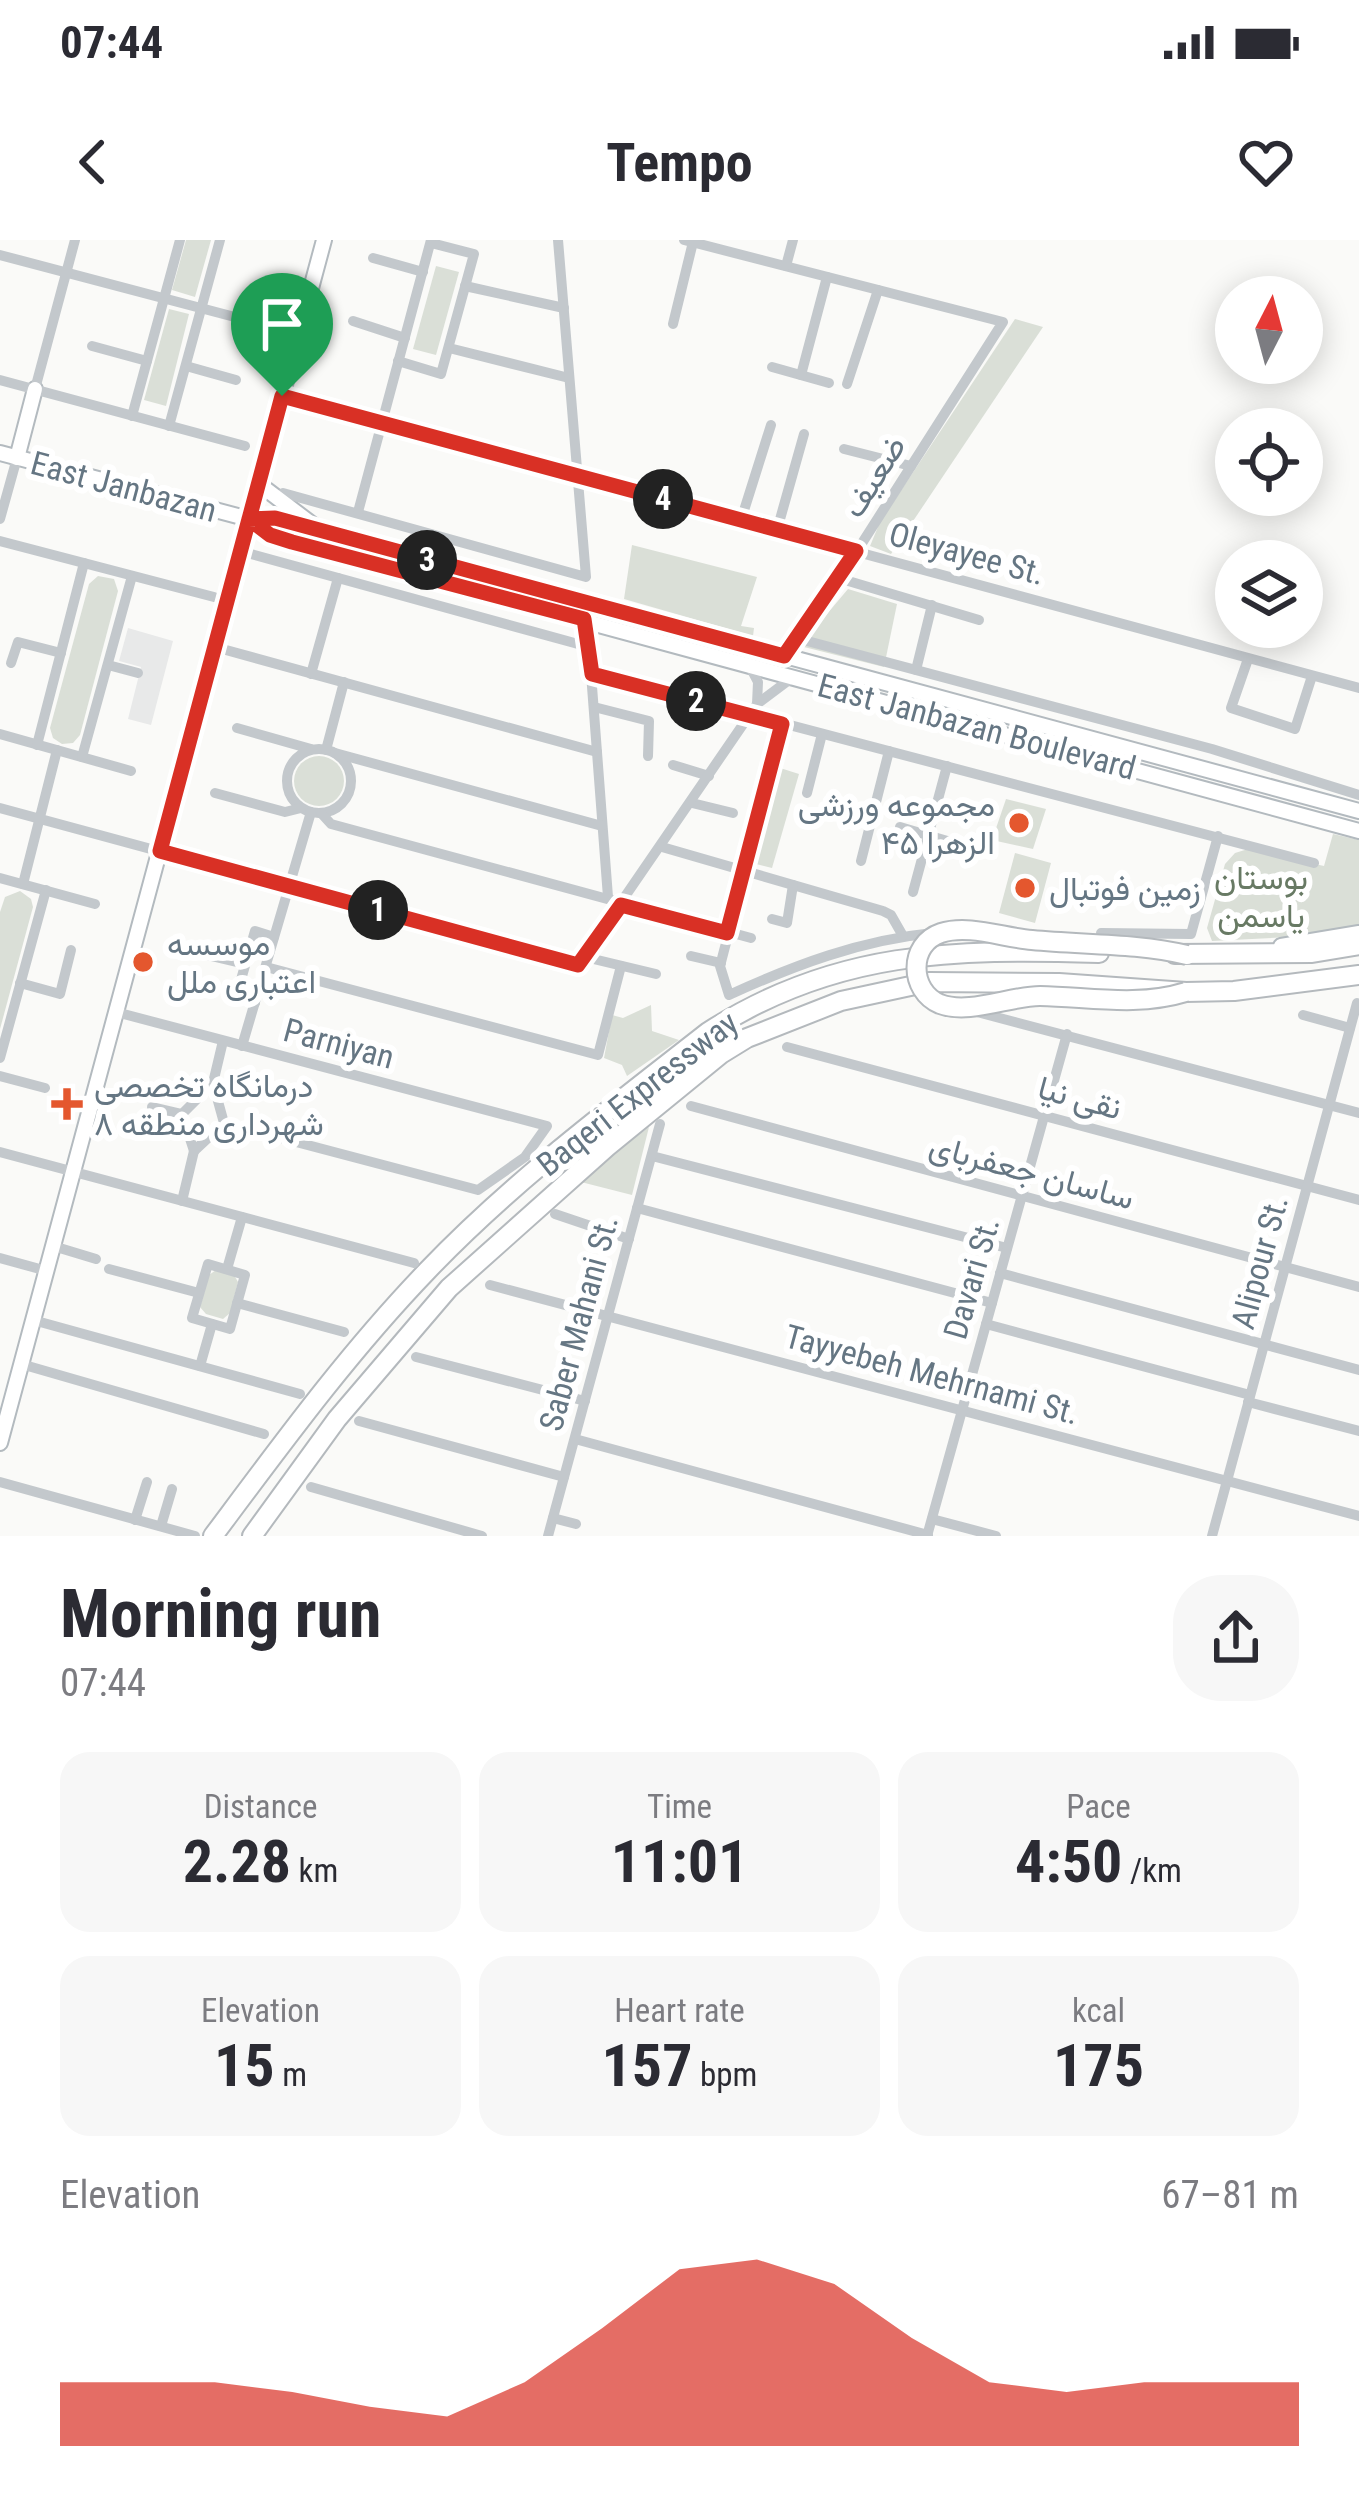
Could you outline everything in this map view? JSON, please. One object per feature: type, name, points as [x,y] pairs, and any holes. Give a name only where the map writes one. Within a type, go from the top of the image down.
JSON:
[{"type":"highway","points":[[1186,992],[1146,1002],[1039,996],[956,1007],[926,994],[916,967],[933,937],[956,931],[1131,945],[1187,955]]},
{"type":"highway","name":"Baqeri Expressway","points":[[213,1536],[330,1381],[429,1268],[589,1125],[737,1013],[809,981],[928,954],[976,950],[1240,956],[1312,953],[1359,945]]},
{"type":"highway","name":"Baqeri Expressway","points":[[252,1536],[337,1419],[449,1288],[607,1147],[747,1038],[841,1001],[929,982],[1234,992],[1359,976]]},
{"type":"main road","points":[[0,1443],[324,240]]},
{"type":"main road","points":[[17,458],[35,389]]},
{"type":"main road","name":"East Janbazan","points":[[0,453],[249,519]]},
{"type":"main road","points":[[259,484],[320,532]]},
{"type":"main road","name":"East Janbazan Boulevard","points":[[249,519],[275,518],[1359,811]]},
{"type":"main road","name":"East Janbazan Boulevard","points":[[249,519],[270,535],[292,542],[1359,831]]},
{"type":"main road","points":[[1240,956],[1359,933]]},
{"type":"street","points":[[35,389],[75,240]]},
{"type":"street","points":[[132,416],[180,240]]},
{"type":"street","points":[[169,426],[220,240]]},
{"type":"street","points":[[283,493],[586,577],[558,240]]},
{"type":"street","points":[[786,266],[793,240]]},
{"type":"street","points":[[358,512],[381,423],[398,361],[405,338],[431,241],[474,254],[442,374],[398,361]]},
{"type":"street","points":[[673,324],[689,241],[878,290],[847,385]]},
{"type":"street","points":[[0,254],[299,334]]},
{"type":"street","points":[[373,258],[423,272]]},
{"type":"street","points":[[801,375],[827,277]]},
{"type":"street","points":[[465,286],[563,308]]},
{"type":"street","name":"ضعیف","points":[[784,656],[1003,322],[878,290]]},
{"type":"street","points":[[352,321],[405,338]]},
{"type":"street","points":[[92,346],[147,361]]},
{"type":"street","points":[[449,348],[569,378]]},
{"type":"street","points":[[186,366],[236,380]]},
{"type":"street","points":[[772,367],[830,382]]},
{"type":"street","points":[[0,380],[244,446]]},
{"type":"street","name":"Oleyayee St.","points":[[282,396],[1359,688]]},
{"type":"street","points":[[741,520],[771,425]]},
{"type":"street","points":[[776,530],[804,434]]},
{"type":"street","points":[[844,449],[910,466]]},
{"type":"street","points":[[0,516],[17,458]]},
{"type":"street","points":[[0,542],[214,597]]},
{"type":"street","points":[[241,551],[589,647]]},
{"type":"street","points":[[37,745],[84,563]]},
{"type":"street","points":[[82,758],[132,576]]},
{"type":"street","points":[[311,674],[338,578]]},
{"type":"street","points":[[844,580],[980,620]]},
{"type":"street","points":[[916,670],[932,605]]},
{"type":"street","points":[[584,619],[608,897]]},
{"type":"street","points":[[796,638],[1212,749],[1359,795]]},
{"type":"street","points":[[11,663],[18,641],[61,653]]},
{"type":"street","points":[[215,646],[597,752]]},
{"type":"street","points":[[1248,659],[1231,708],[1295,729],[1312,676]]},
{"type":"street","points":[[748,663],[758,682],[754,710]]},
{"type":"street","points":[[107,665],[138,673]]},
{"type":"street","points":[[592,674],[754,710],[782,724],[1314,863]]},
{"type":"street","points":[[581,961],[754,710],[796,676]]},
{"type":"street","points":[[325,751],[344,682]]},
{"type":"street","points":[[594,707],[649,721],[648,756]]},
{"type":"street","points":[[782,724],[721,963],[729,995],[813,958],[903,936],[966,931]]},
{"type":"street","points":[[238,728],[602,826]]},
{"type":"street","points":[[0,734],[131,771]]},
{"type":"street","points":[[807,793],[822,734]]},
{"type":"street","points":[[23,884],[57,751]]},
{"type":"street","points":[[215,793],[285,812],[340,806],[350,788],[349,768],[325,751]]},
{"type":"street","points":[[325,751],[296,760],[287,779],[288,790],[331,824],[751,938]]},
{"type":"street","points":[[861,861],[889,751]]},
{"type":"street","points":[[673,765],[709,776]]},
{"type":"street","points":[[913,892],[947,766]]},
{"type":"street","points":[[692,803],[733,813]]},
{"type":"street","points":[[0,808],[581,961],[656,974]]},
{"type":"street","points":[[242,1046],[311,811]]},
{"type":"street","points":[[900,827],[961,845]]},
{"type":"street","points":[[1101,933],[1191,934],[1218,836]]},
{"type":"street","points":[[662,847],[883,911],[891,915],[903,936]]},
{"type":"street","points":[[0,879],[95,904]]},
{"type":"street","points":[[772,919],[787,923],[794,885]]},
{"type":"street","points":[[0,1058],[46,890]]},
{"type":"street","points":[[255,1003],[236,997],[245,964],[255,931],[274,937]]},
{"type":"street","points":[[20,983],[60,994],[71,950]]},
{"type":"street","points":[[194,952],[245,964]]},
{"type":"street","points":[[691,956],[721,963]]},
{"type":"street","points":[[266,967],[598,1055],[621,966]]},
{"type":"street","name":"Alipour St.","points":[[1212,1536],[1358,1003]]},
{"type":"street","name":"Parniyan","points":[[116,1012],[548,1126],[508,1170],[478,1190],[224,1124]]},
{"type":"street","points":[[976,1012],[1359,1113]]},
{"type":"street","points":[[1303,1015],[1350,1028]]},
{"type":"street","name":"Davari St.","points":[[927,1536],[1066,1034]]},
{"type":"street","points":[[194,1151],[224,1124],[213,1083],[224,1041]]},
{"type":"street","name":"نقی نیا","points":[[787,1047],[1359,1200]]},
{"type":"street","points":[[1345,1047],[1359,1051]]},
{"type":"street","points":[[0,1076],[45,1088]]},
{"type":"street","points":[[182,1114],[213,1083]]},
{"type":"street","name":"ساسان جعفربای","points":[[692,1106],[1359,1287]]},
{"type":"street","points":[[152,1107],[182,1114]]},
{"type":"street","points":[[182,1114],[194,1151],[182,1201]]},
{"type":"street","name":"Saber Mahani St.","points":[[548,1536],[660,1124]]},
{"type":"street","points":[[0,1152],[415,1263]]},
{"type":"street","points":[[652,1156],[1007,1248]]},
{"type":"street","points":[[638,1208],[992,1303]]},
{"type":"street","points":[[555,1214],[629,1239]]},
{"type":"street","points":[[227,1269],[242,1217]]},
{"type":"street","points":[[53,1246],[96,1258]]},
{"type":"street","points":[[0,1258],[46,1270]]},
{"type":"street","points":[[208,1264],[227,1269],[245,1275],[230,1329],[192,1318],[208,1264]]},
{"type":"street","points":[[109,1269],[199,1293]]},
{"type":"street","points":[[1000,1274],[1359,1370]]},
{"type":"street","name":"Tayyebeh Mehrnami St.","points":[[490,1285],[1359,1516]]},
{"type":"street","points":[[237,1304],[344,1332]]},
{"type":"street","points":[[33,1319],[300,1394]]},
{"type":"street","points":[[200,1366],[212,1324]]},
{"type":"street","points":[[986,1324],[1359,1431]]},
{"type":"street","points":[[416,1357],[585,1401]]},
{"type":"street","points":[[21,1364],[265,1434]]},
{"type":"street","points":[[359,1421],[564,1477]]},
{"type":"street","points":[[574,1439],[927,1536]]},
{"type":"street","points":[[0,1482],[195,1536]]},
{"type":"street","points":[[139,1536],[147,1482]]},
{"type":"street","points":[[311,1487],[482,1536]]},
{"type":"street","points":[[160,1526],[172,1489]]},
{"type":"street","points":[[553,1518],[576,1524]]},
{"type":"street","points":[[932,1519],[996,1536]]},
{"type":"shaded area","points":[[128,628],[173,641],[151,725],[128,719],[141,667],[119,661]]},
{"type":"green space","points":[[186,240],[211,240],[195,297],[172,290]]},
{"type":"green space","points":[[436,266],[459,272],[436,355],[413,349]]},
{"type":"green space","points":[[169,309],[189,314],[166,406],[144,400]]},
{"type":"green space","points":[[1015,319],[1043,327],[891,554],[870,546],[880,522]]},
{"type":"green space","points":[[632,545],[757,577],[741,626],[754,628],[753,636],[624,599]]},
{"type":"green space","points":[[98,576],[114,579],[118,591],[80,735],[73,743],[62,744],[50,728],[89,584]]},
{"type":"green space","points":[[848,589],[897,604],[884,667],[800,646]]},
{"type":"green space","points":[[319,756],[337,763],[344,781],[337,799],[319,806],[301,799],[294,781],[301,763]]},
{"type":"green space","points":[[777,767],[799,774],[772,868],[756,864]]},
{"type":"green space","name":"مجموعه ورزشی الزهرا ۴۵","points":[[1006,799],[1046,809],[1033,849],[992,840]]},
{"type":"green space","name":"بوستان یاسمن","points":[[1333,834],[1359,840],[1359,926],[1289,937],[1212,941],[1207,928],[1225,864],[1235,853],[1248,849],[1324,866]]},
{"type":"green space","name":"زمین فوتبال","points":[[1015,853],[1051,863],[1035,923],[999,913]]},
{"type":"green space","points":[[20,891],[33,907],[0,1029],[0,912],[5,897]]},
{"type":"green space","points":[[651,1005],[652,1031],[679,1040],[627,1076],[622,1065],[604,1058],[612,1015],[623,1018]]},
{"type":"green space","points":[[649,1127],[632,1195],[577,1181]]},
{"type":"green space","points":[[216,1270],[234,1275],[238,1282],[230,1313],[223,1319],[200,1307],[209,1275]]},
{"type":"place","name":"مجموعه ورزشی الزهرا ۴۵","points":[[1019,823]]},
{"type":"place","name":"زمین فوتبال","points":[[1025,888]]},
{"type":"place","name":"موسسه اعتباری ملل","points":[[143,962]]},
{"type":"place","name":"درمانگاه تخصصی شهرداری منطقه ۸","points":[[67,1104]]},
{"type":"route","points":[[282,396],[856,551],[784,656],[275,518],[249,519],[270,535],[292,542],[584,619],[592,674],[782,724],[727,933],[621,905],[578,965],[160,851],[252,507],[282,396]]}]
